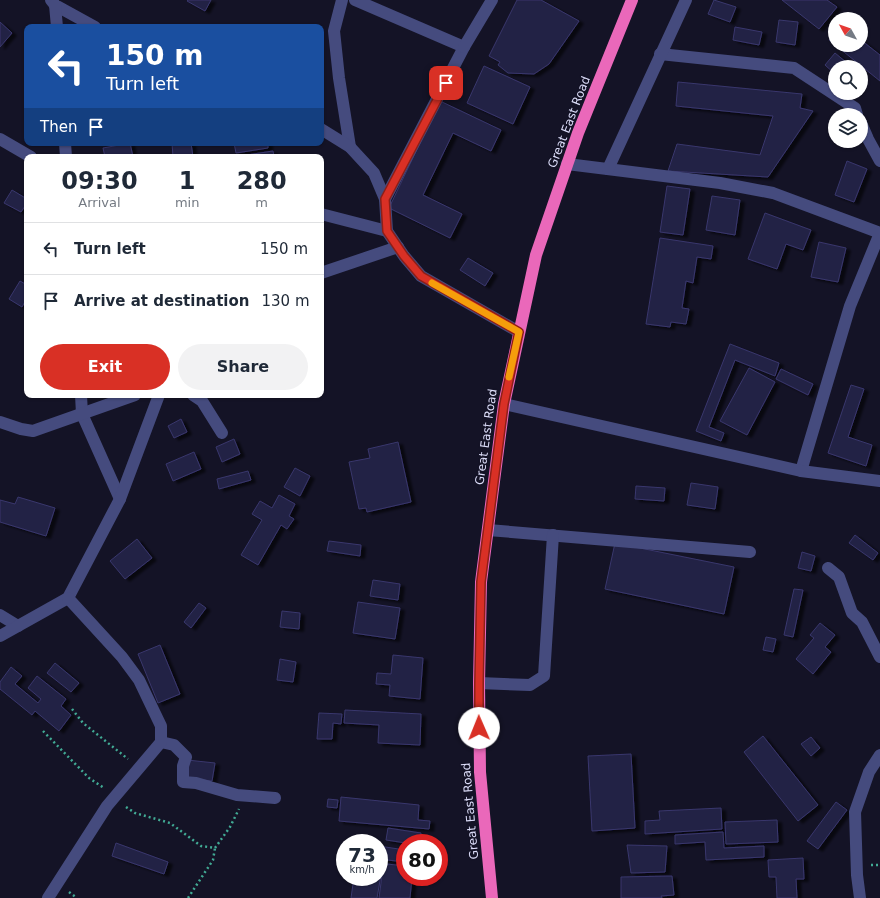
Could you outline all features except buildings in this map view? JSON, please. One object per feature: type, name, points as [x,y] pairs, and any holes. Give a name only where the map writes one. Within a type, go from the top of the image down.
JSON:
[{"type":"highway","name":"Great East Road","points":[[492,898],[480,772],[479,683],[481,582],[504,404],[536,255],[578,133],[632,0]]},
{"type":"street","points":[[342,0],[334,31],[339,78],[350,147]]},
{"type":"street","points":[[355,0],[464,47]]},
{"type":"street","points":[[385,199],[464,47],[492,0]]},
{"type":"street","points":[[608,169],[660,54],[681,2]]},
{"type":"street","points":[[53,3],[56,24]]},
{"type":"street","points":[[53,3],[90,24]]},
{"type":"street","points":[[660,54],[794,68],[855,108]]},
{"type":"street","points":[[324,131],[350,147],[374,173],[385,199],[387,231],[404,256],[421,276],[519,332]]},
{"type":"street","points":[[0,139],[26,154]]},
{"type":"street","points":[[868,139],[880,161]]},
{"type":"street","points":[[567,164],[720,183],[773,193],[880,233],[850,306],[801,471]]},
{"type":"street","points":[[324,215],[387,231]]},
{"type":"street","points":[[324,272],[398,247]]},
{"type":"street","points":[[81,398],[82,414],[120,499]]},
{"type":"street","points":[[0,422],[20,429],[34,431],[127,398]]},
{"type":"street","points":[[0,636],[68,598],[120,499],[158,398]]},
{"type":"street","points":[[198,398],[202,401],[222,433]]},
{"type":"street","points":[[504,404],[801,471],[880,481]]},
{"type":"street","points":[[488,530],[750,552]]},
{"type":"street","points":[[479,683],[530,685],[544,676],[553,535]]},
{"type":"street","points":[[828,568],[839,577],[852,613],[862,622],[880,657]]},
{"type":"street","points":[[48,898],[108,806],[161,742],[161,726],[138,680],[122,657],[68,598]]},
{"type":"street","points":[[0,615],[18,626]]},
{"type":"street","points":[[161,742],[174,745],[186,757],[183,766],[183,782],[196,783],[242,795],[274,798]]},
{"type":"street","points":[[860,898],[857,875],[855,812],[870,772],[880,755]]},
{"type":"path","points":[[72,709],[83,723],[139,768]]},
{"type":"path","points":[[43,731],[89,778],[135,813],[170,823],[200,846],[215,848]]},
{"type":"path","points":[[188,898],[213,860],[215,848],[230,827],[239,810],[242,795]]},
{"type":"slow traffic","points":[[432,283],[519,332],[509,377]]},
{"type":"route","points":[[446,83],[385,199],[387,231],[404,256],[421,276],[519,332],[504,404],[481,582],[479,728]]}]
